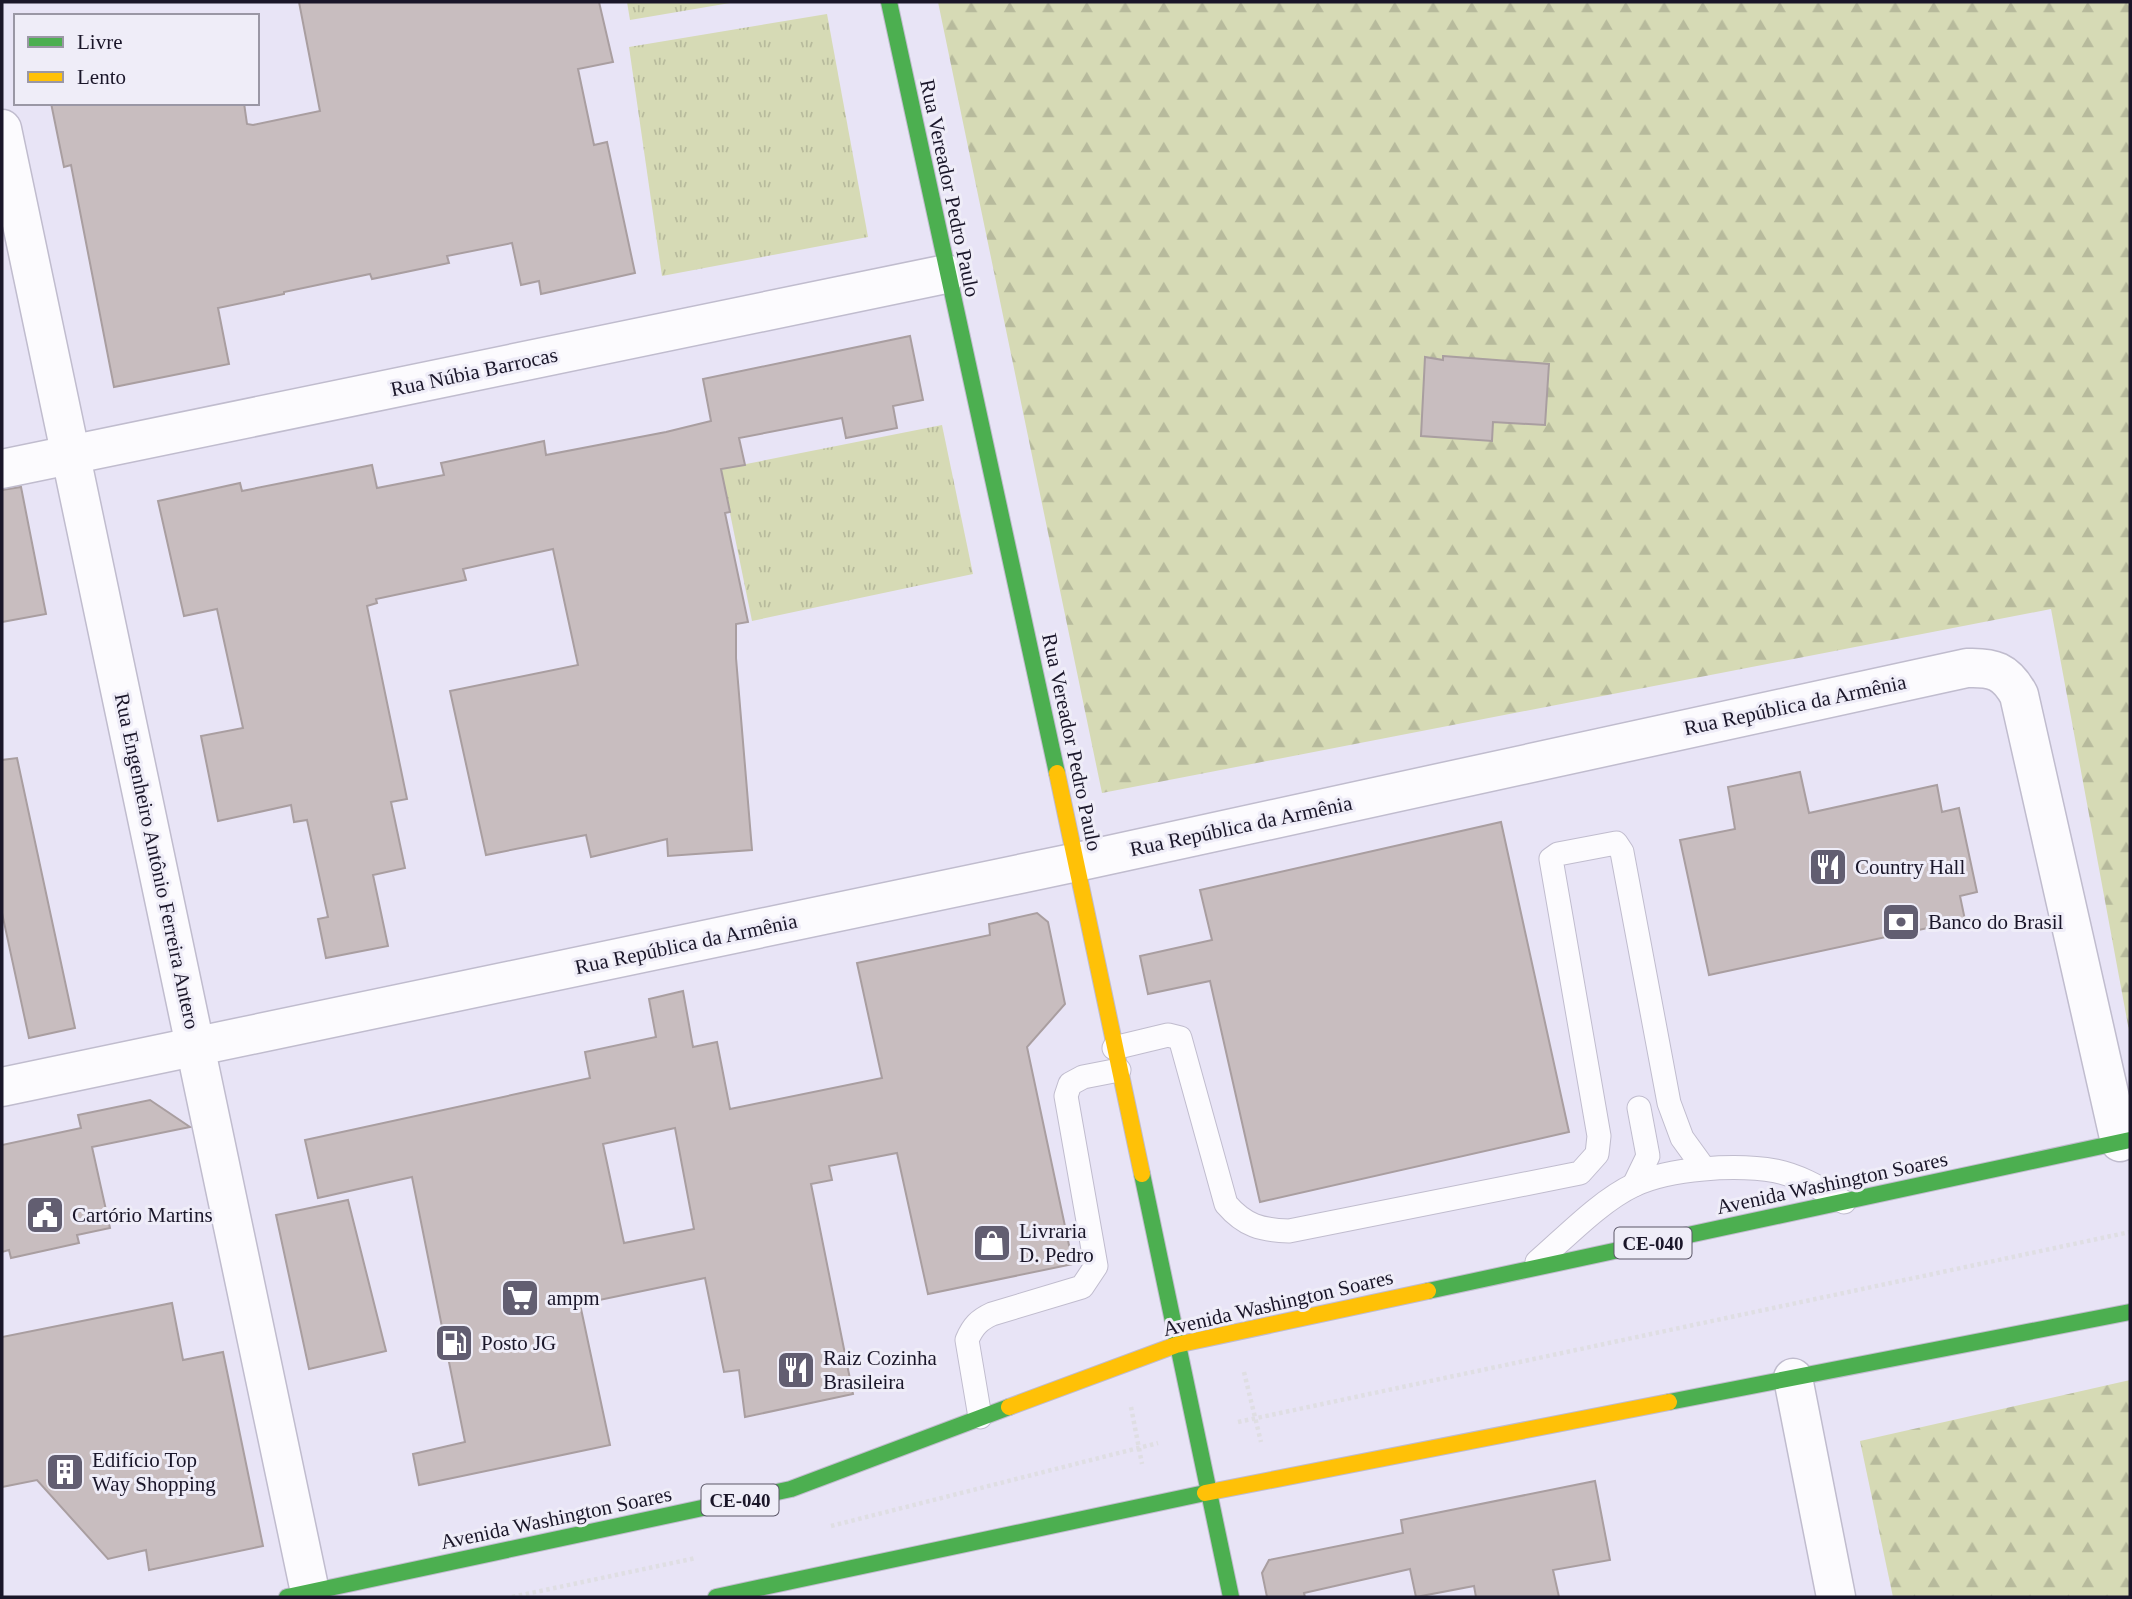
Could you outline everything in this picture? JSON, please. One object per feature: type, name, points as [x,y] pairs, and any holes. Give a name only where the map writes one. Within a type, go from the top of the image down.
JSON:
[{"type":"main road","name":"Rua Vereador Pedro Paulo","points":[[889,2],[946,274],[1077,862],[1176,1345],[1231,1597]]},
{"type":"main road","name":"Avenida Washington Soares","points":[[298,1595],[791,1489],[1176,1345],[2125,1141]]},
{"type":"main road","points":[[716,1597],[1209,1492],[2130,1312]]},
{"type":"street","name":"Rua Engenheiro Antônio Ferreira Antero","points":[[2,129],[198,1048],[298,1595]]},
{"type":"street","name":"Rua Núbia Barrocas","points":[[2,469],[946,274]]},
{"type":"street","name":"Rua República da Armênia","points":[[2,1087],[1077,862],[1953,671],[1990,667],[2012,681],[2019,695],[2125,1141]]},
{"type":"street","points":[[1793,1378],[1836,1597]]},
{"type":"lane","points":[[980,1418],[967,1340],[972,1328],[981,1319],[992,1314],[1083,1287],[1096,1266],[1066,1096],[1070,1084],[1168,1035],[1174,1035],[1183,1041],[1226,1204],[1236,1216],[1255,1228],[1289,1231],[1580,1172],[1597,1154],[1600,1136],[1551,859],[1558,854],[1616,843],[1622,852],[1669,1102],[1682,1138],[1703,1167]]},
{"type":"lane","points":[[1634,1185],[1648,1156],[1639,1108]]},
{"type":"lane","points":[[1529,1269],[1591,1216],[1634,1185],[1703,1167],[1776,1171],[1804,1180],[1844,1202]]},
{"type":"path","points":[[825,1528],[1255,1417],[2130,1232]]},
{"type":"path","points":[[1244,1371],[1261,1444]]},
{"type":"path","points":[[1130,1406],[1144,1472]]},
{"type":"path","points":[[512,1597],[707,1556]]},
{"type":"green space","points":[[627,2],[736,2],[630,20]]},
{"type":"green space","points":[[938,2],[2130,2],[2130,1036],[2051,609],[1102,793]]},
{"type":"green space","points":[[827,14],[868,237],[662,276],[629,47]]},
{"type":"green space","points":[[942,425],[973,574],[752,621],[721,469]]},
{"type":"green space","points":[[2130,1380],[2130,1597],[1893,1597],[1860,1441]]},
{"type":"building","points":[[299,2],[599,2],[613,62],[578,69],[594,145],[607,142],[635,273],[541,294],[539,281],[521,285],[512,243],[447,256],[449,263],[372,279],[370,274],[218,308],[229,364],[114,387],[71,165],[64,167],[51,105],[244,105],[247,124],[253,125],[320,111]]},
{"type":"building","points":[[910,336],[923,400],[893,406],[897,428],[846,438],[842,418],[739,438],[745,465],[721,469],[730,512],[725,513],[748,622],[736,624],[736,658],[752,850],[668,856],[667,839],[591,857],[586,835],[486,855],[450,691],[578,665],[553,549],[463,569],[466,580],[376,599],[377,603],[367,606],[407,799],[391,802],[405,868],[373,875],[388,946],[326,958],[318,919],[328,917],[307,820],[294,822],[291,805],[218,821],[201,736],[243,728],[217,609],[184,616],[158,501],[240,483],[242,491],[372,465],[377,488],[444,475],[441,463],[544,441],[546,455],[666,432],[711,421],[703,379]]},
{"type":"building","points":[[1443,356],[1549,364],[1545,425],[1493,422],[1492,441],[1421,436],[1425,357],[1443,360]]},
{"type":"building","points":[[21,487],[46,614],[2,622],[2,490]]},
{"type":"building","points":[[17,758],[75,1028],[29,1038],[2,913],[2,760]]},
{"type":"building","name":"Country Hall","points":[[1800,772],[1809,813],[1937,785],[1942,812],[1959,808],[1977,892],[1960,896],[1965,920],[1709,975],[1680,840],[1735,829],[1728,787]]},
{"type":"building","points":[[1501,822],[1569,1132],[1260,1202],[1210,981],[1148,994],[1140,956],[1212,940],[1200,890]]},
{"type":"building","points":[[1037,913],[1048,922],[1065,1004],[1027,1047],[1073,1264],[928,1294],[897,1153],[829,1166],[832,1180],[811,1184],[853,1394],[745,1417],[739,1370],[724,1372],[705,1278],[580,1304],[610,1445],[419,1485],[413,1454],[465,1442],[412,1177],[318,1198],[305,1140],[590,1078],[585,1052],[656,1037],[649,999],[683,991],[693,1047],[717,1042],[730,1109],[882,1078],[857,963],[990,935],[989,924]],"holes":[[[675,1128],[694,1229],[624,1243],[603,1144]]]},
{"type":"building","points":[[150,1100],[190,1127],[92,1147],[110,1228],[77,1235],[79,1243],[11,1258],[9,1250],[2,1252],[2,1145],[81,1128],[78,1115]]},
{"type":"building","points":[[348,1200],[386,1351],[309,1369],[276,1215]]},
{"type":"building","points":[[172,1303],[183,1360],[223,1352],[263,1546],[149,1570],[146,1550],[108,1559],[37,1480],[2,1487],[2,1337]]},
{"type":"building","points":[[1595,1481],[1610,1560],[1553,1570],[1559,1597],[1476,1597],[1474,1586],[1416,1597],[1410,1569],[1304,1593],[1305,1597],[1267,1597],[1262,1573],[1269,1560],[1403,1533],[1401,1520]]},
{"type":"traffic: fast","points":[[889,2],[1057,773]]},
{"type":"traffic: fast","points":[[1428,1291],[2130,1140]]},
{"type":"traffic: fast","points":[[1142,1174],[1231,1597]]},
{"type":"traffic: fast","points":[[1669,1402],[2130,1312]]},
{"type":"traffic: fast","points":[[287,1597],[791,1489],[1009,1407]]},
{"type":"traffic: fast","points":[[716,1597],[1205,1493]]},
{"type":"traffic: slow","points":[[1057,773],[1142,1174]]},
{"type":"traffic: slow","points":[[1009,1407],[1176,1345],[1428,1291]]},
{"type":"traffic: slow","points":[[1205,1493],[1669,1402]]},
{"type":"place","name":"Country Hall","points":[[1828,867]]},
{"type":"place","name":"Banco do Brasil","points":[[1901,922]]},
{"type":"place","name":"Cartório Martins","points":[[45,1215]]},
{"type":"place","name":"Livraria D. Pedro","points":[[992,1243]]},
{"type":"place","name":"ampm","points":[[520,1298]]},
{"type":"place","name":"Posto JG","points":[[454,1343]]},
{"type":"place","name":"Raiz Cozinha Brasileira","points":[[796,1370]]},
{"type":"place","name":"Edifício Top Way Shopping","points":[[65,1472]]}]
